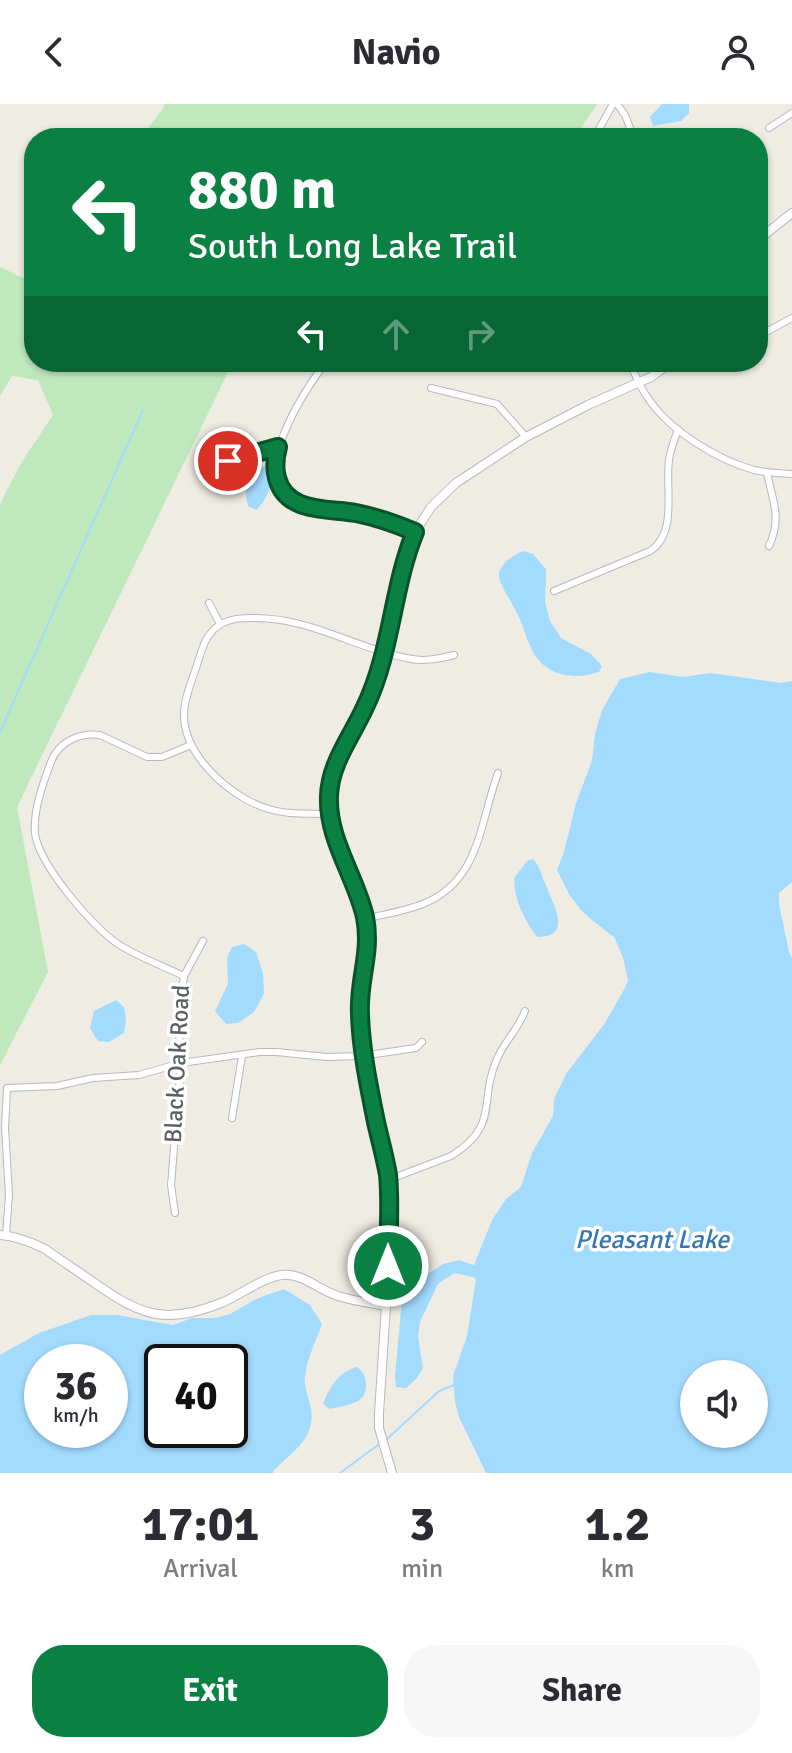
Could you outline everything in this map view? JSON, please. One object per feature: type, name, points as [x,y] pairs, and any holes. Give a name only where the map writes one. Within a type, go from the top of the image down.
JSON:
[{"type":"street","points":[[600,128],[615,104],[625,115],[630,128]]},
{"type":"street","points":[[769,128],[792,113]]},
{"type":"street","points":[[768,232],[792,213]]},
{"type":"street","points":[[768,331],[792,318]]},
{"type":"street","points":[[319,372],[302,398],[278,447],[275,461],[283,493],[304,506],[372,517],[415,532]]},
{"type":"street","points":[[634,372],[659,412],[678,429],[722,457],[754,470],[792,474]]},
{"type":"street","points":[[392,1473],[379,1428],[386,1306],[388,1180],[360,1013],[367,948],[365,919],[330,814],[333,772],[367,703],[385,652],[407,556],[415,532],[431,507],[448,490],[526,437],[656,372]]},
{"type":"street","points":[[431,388],[497,404],[526,437]]},
{"type":"street","points":[[554,591],[650,551],[660,543],[666,527],[669,461],[678,429]]},
{"type":"street","points":[[228,461],[278,447]]},
{"type":"street","points":[[767,473],[777,520],[769,546]]},
{"type":"street","points":[[209,603],[220,624]]},
{"type":"street","points":[[330,814],[284,813],[248,800],[208,768],[191,745],[185,726],[186,698],[205,640],[211,632],[220,624],[237,619],[271,618],[315,627],[416,660],[454,655]]},
{"type":"street","name":"Black Oak Road","points":[[175,1213],[171,1185],[181,1063],[179,1016],[184,976],[120,945],[98,928],[43,859],[36,840],[35,820],[56,752],[76,737],[100,735],[140,755],[154,757],[191,745]]},
{"type":"street","points":[[365,919],[426,903],[459,880],[472,859],[498,773]]},
{"type":"street","points":[[184,976],[203,941]]},
{"type":"street","points":[[388,1180],[451,1156],[475,1136],[485,1118],[494,1066],[525,1011]]},
{"type":"street","points":[[386,1306],[338,1296],[305,1279],[285,1275],[276,1276],[206,1308],[177,1315],[154,1314],[126,1304],[45,1249],[3,1235],[9,1195],[5,1128],[7,1088],[57,1086],[93,1078],[139,1075],[181,1063],[276,1052],[327,1057],[365,1056],[416,1048],[422,1042]]},
{"type":"street","points":[[232,1118],[242,1056]]},
{"type":"green space","points":[[164,104],[597,104],[581,128],[148,128]]},
{"type":"green space","points":[[0,267],[24,278],[24,372],[228,372],[17,807],[48,972],[0,1065],[0,504],[21,463],[53,415],[38,380],[12,376],[0,396]]},
{"type":"water","points":[[662,104],[689,104],[689,113],[681,121],[653,126],[650,117]]},
{"type":"water","points":[[261,466],[267,467],[270,485],[256,510],[248,506],[246,489],[249,480]]},
{"type":"water","points":[[523,551],[533,554],[546,569],[545,602],[550,621],[561,638],[591,654],[602,666],[599,672],[581,676],[562,674],[546,667],[533,652],[499,577],[503,565]]},
{"type":"water","name":"Pleasant Lake","points":[[650,672],[683,677],[710,673],[781,683],[792,681],[792,882],[779,893],[779,904],[792,958],[792,1473],[486,1473],[459,1417],[453,1376],[467,1336],[476,1279],[473,1277],[454,1273],[438,1284],[420,1322],[418,1337],[423,1368],[406,1388],[396,1387],[402,1299],[417,1281],[443,1264],[459,1260],[474,1265],[492,1220],[506,1199],[521,1187],[532,1153],[553,1116],[554,1099],[566,1074],[605,1023],[628,980],[614,937],[580,909],[557,870],[592,761],[602,710],[620,679]]},
{"type":"water","points":[[533,859],[540,869],[558,920],[555,932],[548,936],[537,937],[524,916],[516,894],[514,878],[527,861]]},
{"type":"water","points":[[244,944],[256,952],[263,973],[264,994],[254,1012],[238,1023],[226,1024],[215,1011],[228,984],[227,958],[232,947]]},
{"type":"water","points":[[116,1000],[124,1007],[124,1033],[109,1042],[98,1041],[90,1028],[94,1011]]},
{"type":"water","points":[[284,1289],[310,1305],[322,1324],[306,1371],[310,1428],[302,1443],[273,1473],[0,1473],[0,1355],[39,1333],[91,1315],[117,1315],[173,1325],[192,1318],[215,1318],[230,1314],[258,1298]]},
{"type":"water","points":[[357,1367],[365,1379],[363,1397],[354,1403],[330,1409],[323,1404],[336,1381],[345,1372]]},
{"type":"waterway","points":[[0,732],[143,410]]},
{"type":"waterway","points":[[387,1439],[439,1391],[454,1385]]},
{"type":"waterway","points":[[340,1473],[378,1445]]},
{"type":"route","points":[[228,461],[278,447],[275,461],[277,478],[283,493],[293,502],[372,517],[415,532],[381,665],[367,703],[336,763],[329,795],[332,826],[359,897],[367,933],[360,1013],[370,1090],[388,1180],[388,1266]]}]
